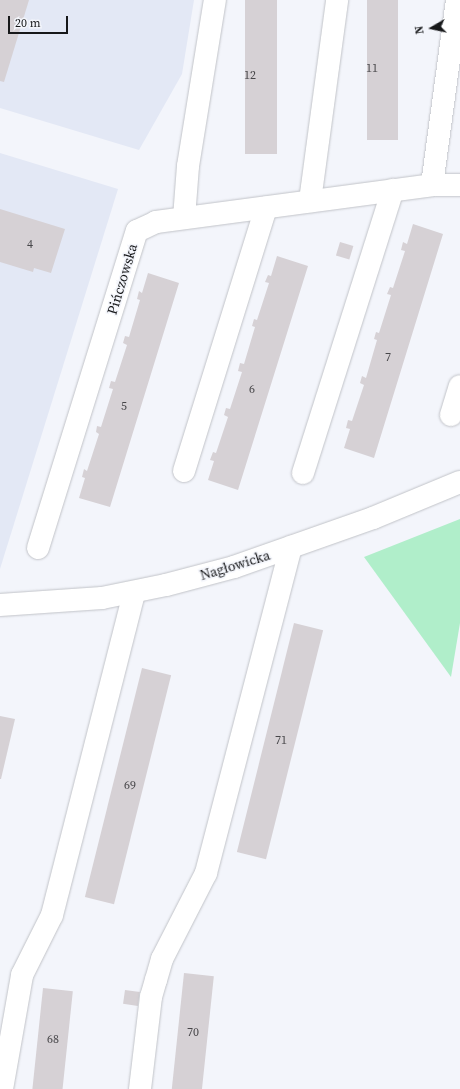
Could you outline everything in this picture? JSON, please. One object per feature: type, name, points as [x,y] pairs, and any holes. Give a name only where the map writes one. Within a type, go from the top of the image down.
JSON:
[{"type":"street","points":[[184,218],[188,166],[215,0]]},
{"type":"street","points":[[310,201],[337,0]]},
{"type":"street","points":[[432,185],[457,0]]},
{"type":"street","name":"Pińczowska","points":[[38,548],[137,230],[156,222],[184,218],[432,185],[460,185]]},
{"type":"street","points":[[303,473],[393,190]]},
{"type":"street","points":[[184,471],[266,207]]},
{"type":"street","points":[[451,415],[460,386]]},
{"type":"street","name":"Nagłowicka","points":[[0,605],[102,598],[134,592],[234,567],[373,518],[460,482]]},
{"type":"street","points":[[140,1089],[151,997],[162,958],[206,873],[291,547]]},
{"type":"street","points":[[2,1089],[22,975],[52,915],[134,592]]},
{"type":"shaded area","points":[[0,0],[194,0],[182,74],[139,150],[0,108]]},
{"type":"shaded area","points":[[0,153],[118,189],[0,569]]},
{"type":"green space","points":[[460,519],[460,623],[451,677],[364,557]]},
{"type":"building","points":[[0,0],[29,0],[4,82],[0,81]]},
{"type":"building","points":[[245,0],[277,0],[277,154],[245,154]]},
{"type":"building","points":[[367,0],[398,0],[398,140],[367,140]]},
{"type":"building","points":[[0,209],[65,229],[51,273],[34,268],[33,272],[0,262]]},
{"type":"building","points":[[413,224],[443,234],[374,458],[344,448],[350,429],[346,428],[348,420],[352,421],[364,385],[360,383],[362,376],[366,378],[377,340],[374,339],[376,332],[379,333],[391,295],[387,294],[390,287],[393,288],[405,251],[401,250],[403,242],[407,244]]},
{"type":"building","points":[[340,242],[353,246],[349,259],[336,255]]},
{"type":"building","points":[[277,256],[308,266],[238,490],[208,480],[214,461],[210,460],[213,452],[216,453],[228,417],[224,415],[226,408],[230,409],[242,372],[238,371],[240,363],[244,364],[255,327],[252,326],[254,319],[257,320],[269,283],[265,282],[268,275],[271,276]]},
{"type":"building","points":[[148,273],[179,283],[110,507],[79,498],[85,478],[82,477],[84,469],[87,471],[99,434],[96,432],[97,426],[101,427],[113,389],[109,388],[111,381],[115,382],[127,345],[123,343],[125,336],[129,337],[140,300],[137,299],[139,291],[142,293]]},
{"type":"building","points":[[294,623],[323,630],[266,859],[237,852]]},
{"type":"building","points":[[142,668],[171,675],[114,904],[85,897]]},
{"type":"building","points":[[0,716],[15,719],[1,779],[0,779]]},
{"type":"building","points":[[184,973],[214,976],[202,1089],[172,1089]]},
{"type":"building","points":[[43,988],[73,991],[63,1089],[32,1089]]},
{"type":"building","points":[[125,990],[140,992],[138,1006],[123,1004]]}]
